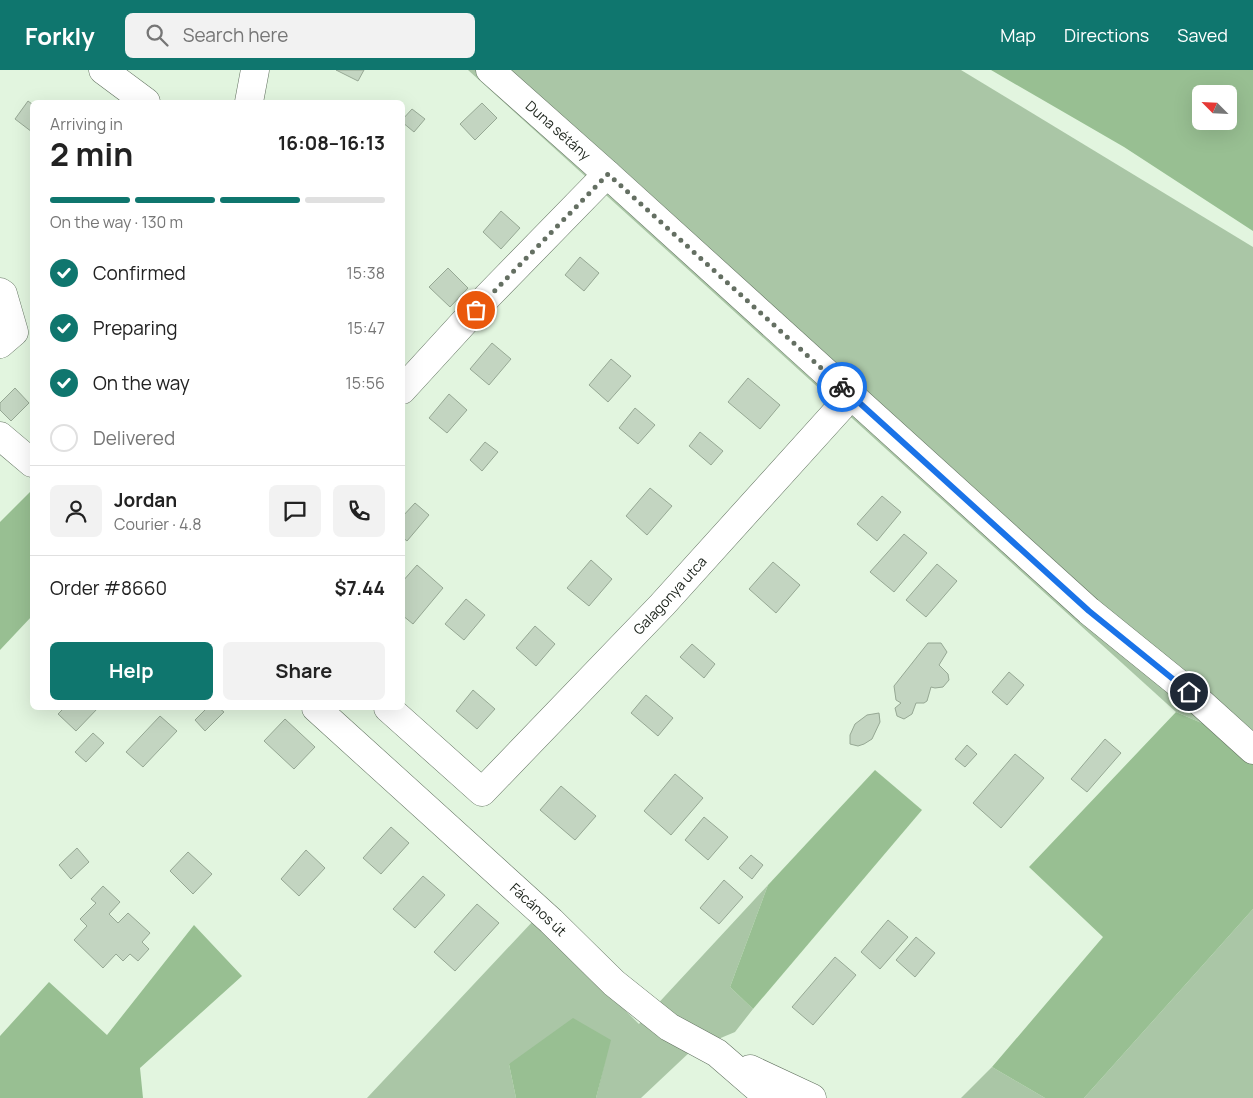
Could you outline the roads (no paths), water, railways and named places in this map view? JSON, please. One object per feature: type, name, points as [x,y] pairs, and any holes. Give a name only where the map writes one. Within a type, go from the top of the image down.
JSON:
[{"type":"street","points":[[103,70],[143,100]]},
{"type":"street","points":[[250,100],[255,70]]},
{"type":"street","name":"Duna sétány","points":[[490,70],[608,174],[1089,611],[1189,692],[1253,750]]},
{"type":"street","points":[[405,387],[488,296],[608,174]]},
{"type":"street","points":[[2,293],[16,333]]},
{"type":"street","name":"Galagonya utca","points":[[390,710],[482,792],[662,605],[840,408],[850,394]]},
{"type":"street","points":[[0,436],[30,461]]},
{"type":"street","name":"Fácános út","points":[[318,710],[551,920],[614,983],[669,1027],[717,1053],[769,1098]]},
{"type":"street","points":[[717,1053],[812,1098]]}]
